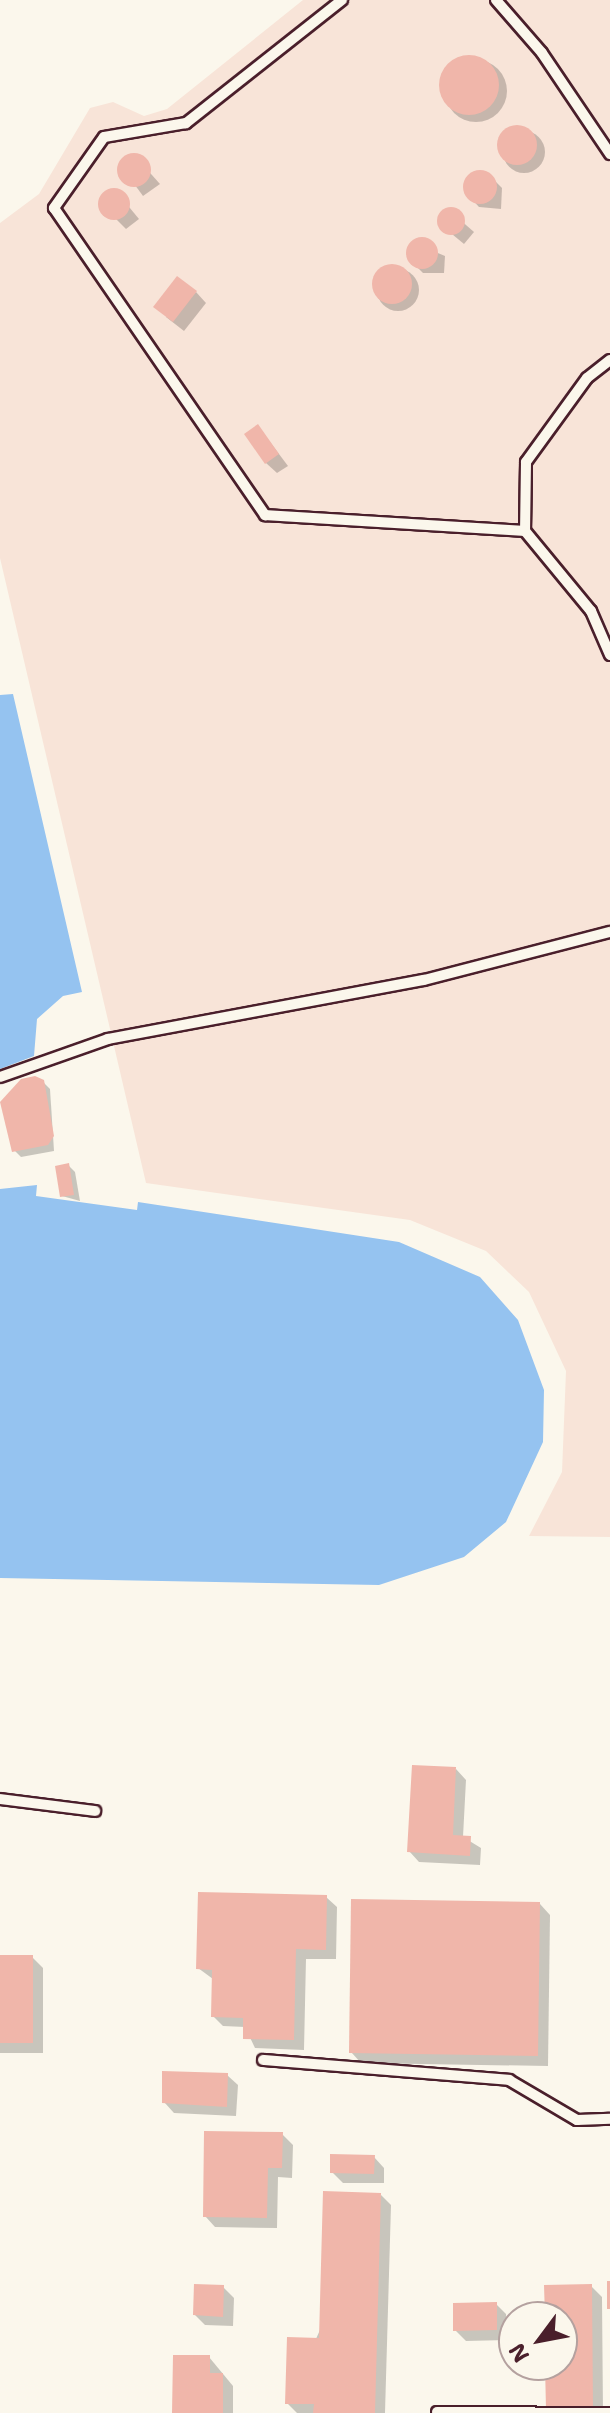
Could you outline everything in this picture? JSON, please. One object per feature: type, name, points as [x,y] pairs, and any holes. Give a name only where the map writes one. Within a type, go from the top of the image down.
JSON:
[{"type":"lane","points":[[342,0],[186,123],[104,137],[54,208],[265,515],[525,531]]},
{"type":"lane","points":[[496,0],[542,53],[610,154]]},
{"type":"lane","points":[[610,360],[587,378],[526,462],[525,531],[591,611],[610,655]]},
{"type":"lane","points":[[0,1077],[108,1039],[424,980],[610,932]]},
{"type":"lane","points":[[0,1799],[95,1811]]},
{"type":"lane","points":[[263,2060],[509,2080],[577,2120],[610,2119]]},
{"type":"lane","points":[[437,2412],[610,2413]]},
{"type":"shaded area","points":[[303,0],[610,0],[610,1537],[529,1536],[562,1472],[566,1371],[529,1292],[486,1251],[410,1220],[146,1183],[0,558],[0,223],[39,194],[90,108],[113,102],[144,116],[167,109]]},
{"type":"water","points":[[13,694],[82,992],[63,996],[37,1019],[34,1056],[0,1069],[0,695]]},
{"type":"water","points":[[37,1185],[36,1196],[137,1210],[138,1202],[399,1242],[480,1277],[518,1320],[544,1390],[543,1442],[506,1522],[464,1557],[379,1585],[0,1578],[0,1189]]},
{"type":"building","points":[[469,55],[480,57],[490,64],[497,74],[497,96],[490,106],[480,113],[469,115],[458,113],[448,106],[441,96],[439,85],[441,74],[448,64],[458,57]]},
{"type":"building","points":[[517,125],[531,131],[537,145],[531,159],[517,165],[503,159],[497,145],[503,131]]},
{"type":"building","points":[[134,153],[146,158],[151,170],[146,182],[134,187],[122,182],[117,170],[122,158]]},
{"type":"building","points":[[480,170],[492,175],[497,187],[492,199],[480,204],[468,199],[463,187],[468,175]]},
{"type":"building","points":[[114,188],[125,193],[130,204],[125,215],[114,220],[103,215],[98,204],[103,193]]},
{"type":"building","points":[[451,207],[461,211],[465,221],[461,231],[451,235],[441,231],[437,221],[441,211]]},
{"type":"building","points":[[422,237],[433,242],[438,253],[433,264],[422,269],[411,264],[406,253],[411,242]]},
{"type":"building","points":[[392,264],[406,270],[412,284],[406,298],[392,304],[378,298],[372,284],[378,270]]},
{"type":"building","points":[[177,276],[197,291],[173,322],[153,307]]},
{"type":"building","points":[[258,424],[279,454],[265,464],[244,434]]},
{"type":"building","points":[[35,1076],[44,1080],[54,1136],[48,1145],[12,1152],[0,1102],[21,1079]]},
{"type":"building","points":[[69,1163],[74,1195],[60,1197],[55,1166]]},
{"type":"building","points":[[412,1765],[456,1767],[453,1835],[471,1836],[470,1856],[407,1852]]},
{"type":"building","points":[[198,1892],[327,1895],[326,1950],[296,1949],[294,2040],[243,2039],[243,2018],[211,2017],[212,1970],[196,1969]]},
{"type":"building","points":[[351,1899],[540,1902],[538,2056],[349,2053]]},
{"type":"building","points":[[0,1955],[33,1955],[33,2043],[0,2043]]},
{"type":"building","points":[[162,2071],[228,2073],[227,2107],[162,2103]]},
{"type":"building","points":[[204,2131],[283,2132],[282,2168],[268,2168],[267,2218],[203,2217]]},
{"type":"building","points":[[330,2154],[375,2155],[374,2174],[330,2173]]},
{"type":"building","points":[[323,2191],[381,2193],[375,2413],[313,2413],[314,2404],[285,2404],[287,2337],[319,2338]]},
{"type":"building","points":[[607,2281],[610,2281],[610,2309],[607,2309]]},
{"type":"building","points":[[194,2284],[224,2285],[223,2317],[193,2315]]},
{"type":"building","points":[[592,2284],[593,2409],[546,2410],[545,2381],[578,2381],[578,2301],[544,2301],[544,2285]]},
{"type":"building","points":[[497,2302],[497,2330],[453,2331],[453,2303]]},
{"type":"building","points":[[173,2355],[210,2355],[210,2373],[223,2373],[223,2413],[172,2413]]}]
